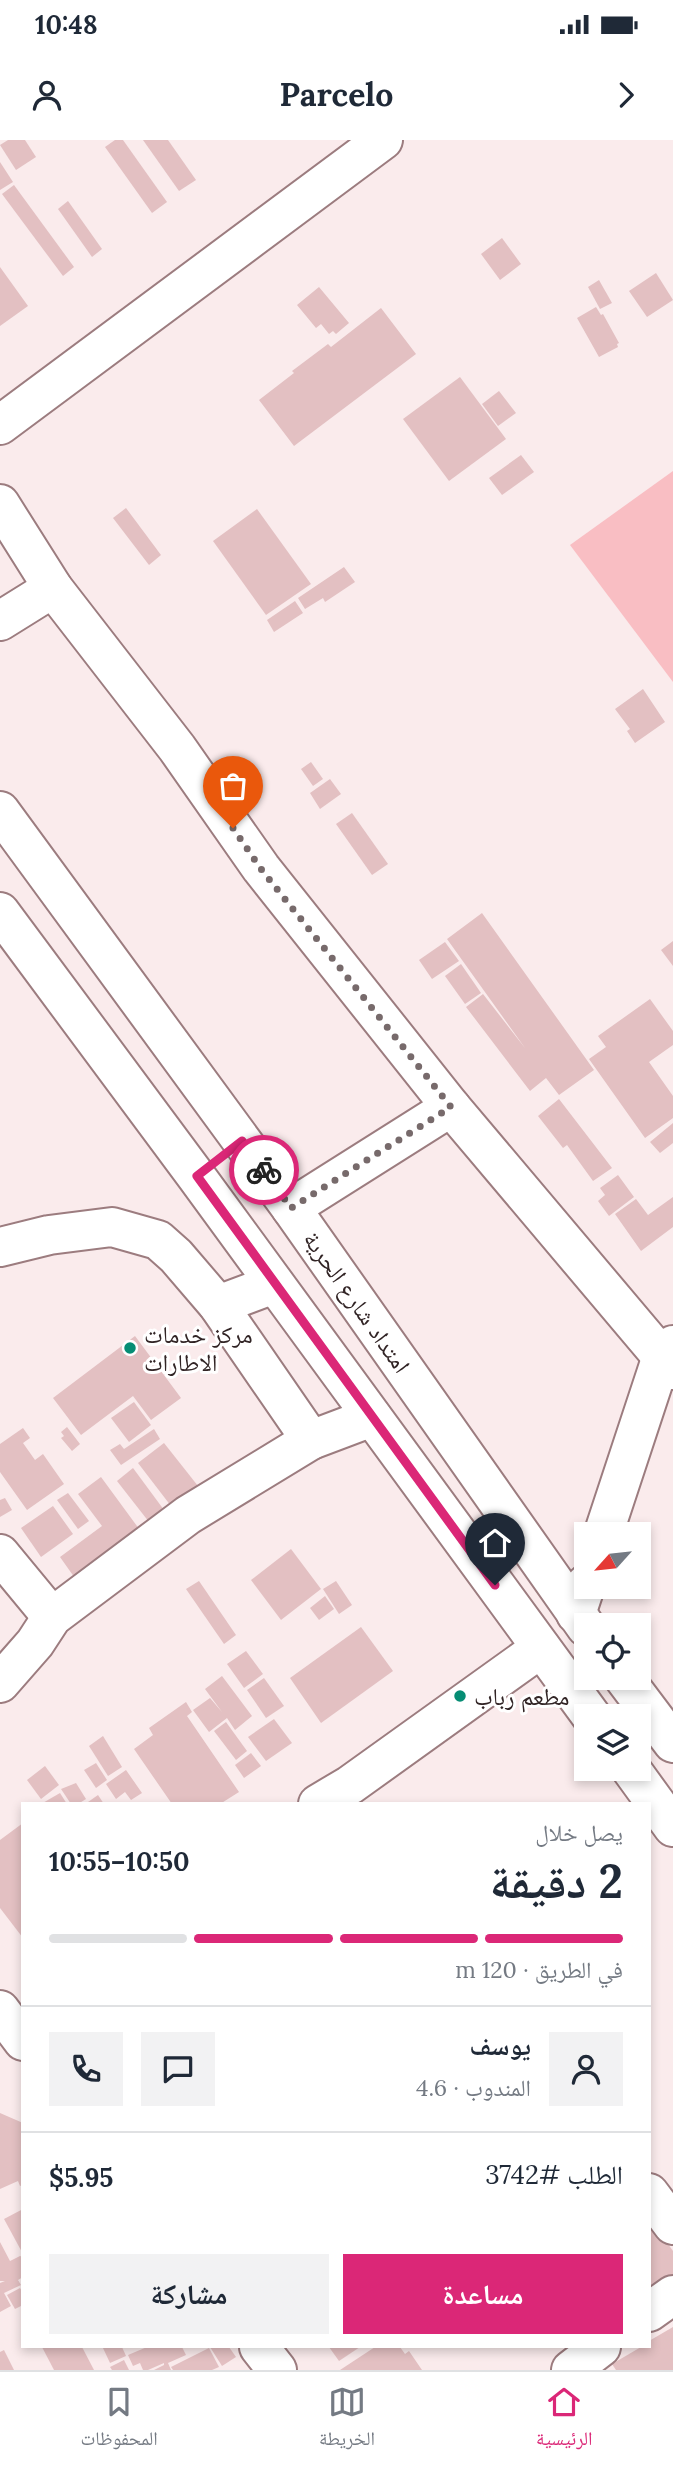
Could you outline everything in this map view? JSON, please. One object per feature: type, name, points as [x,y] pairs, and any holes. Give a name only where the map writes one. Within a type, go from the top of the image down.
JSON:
[{"type":"street","points":[[0,425],[383,140]]},
{"type":"street","points":[[0,504],[53,588],[177,748],[261,869],[451,1107],[670,1354],[608,1522]]},
{"type":"street","points":[[0,621],[53,588]]},
{"type":"street","name":"امتداد شارع الحرية","points":[[0,811],[583,1608]]},
{"type":"street","points":[[0,912],[197,1176],[582,1704]]},
{"type":"street","points":[[291,1208],[451,1107]]},
{"type":"street","points":[[197,1176],[242,1141]]},
{"type":"street","points":[[0,1247],[49,1235],[112,1227],[158,1240],[176,1256],[218,1304],[311,1440]]},
{"type":"street","points":[[218,1304],[274,1283]]},
{"type":"street","points":[[0,1683],[35,1643],[52,1617],[188,1515],[311,1440],[372,1417]]},
{"type":"street","points":[[0,1554],[52,1617]]},
{"type":"street","points":[[344,1798],[541,1648]]},
{"type":"street","points":[[633,1690],[673,1744]]},
{"type":"street","points":[[640,1781],[673,1827]]},
{"type":"street","points":[[651,2196],[673,2225]]},
{"type":"street","points":[[651,2311],[673,2295]]},
{"type":"street","points":[[260,2348],[277,2370]]},
{"type":"shaded area","points":[[673,471],[673,682],[570,545]]},
{"type":"building","points":[[8,140],[25,140],[36,157],[16,170],[0,145]]},
{"type":"building","points":[[115,140],[123,140],[167,202],[152,213],[105,147]]},
{"type":"building","points":[[143,140],[168,140],[196,180],[179,191]]},
{"type":"building","points":[[0,162],[13,182],[0,190]]},
{"type":"building","points":[[14,185],[74,267],[63,276],[2,194]]},
{"type":"building","points":[[68,201],[102,249],[92,257],[58,209]]},
{"type":"building","points":[[502,238],[521,264],[500,280],[481,254]]},
{"type":"building","points":[[0,267],[28,306],[0,326]]},
{"type":"building","points":[[656,273],[673,300],[647,317],[629,291]]},
{"type":"building","points":[[599,280],[612,303],[600,309],[588,287]]},
{"type":"building","points":[[319,287],[349,323],[336,334],[333,331],[329,334],[321,324],[316,328],[297,305]]},
{"type":"building","points":[[596,307],[601,315],[603,314],[619,343],[618,347],[599,357],[577,318]]},
{"type":"building","points":[[381,308],[416,354],[294,446],[259,400],[294,373],[292,371],[328,344],[331,347]]},
{"type":"building","points":[[460,377],[506,439],[449,481],[403,419]]},
{"type":"building","points":[[499,391],[516,413],[498,426],[482,404]]},
{"type":"building","points":[[521,455],[534,472],[502,495],[489,478]]},
{"type":"building","points":[[126,508],[161,555],[149,565],[113,518]]},
{"type":"building","points":[[257,509],[311,584],[266,615],[213,541]]},
{"type":"building","points":[[344,567],[355,582],[325,602],[323,598],[305,609],[298,598]]},
{"type":"building","points":[[295,601],[303,613],[274,632],[267,620]]},
{"type":"building","points":[[643,689],[665,722],[635,743],[627,731],[630,729],[615,709]]},
{"type":"building","points":[[311,762],[323,779],[313,786],[301,769]]},
{"type":"building","points":[[330,779],[341,794],[320,809],[310,793]]},
{"type":"building","points":[[352,813],[388,864],[372,875],[336,824]]},
{"type":"building","points":[[482,913],[594,1070],[559,1095],[546,1078],[530,1091],[466,1007],[483,994],[525,1048],[447,939]]},
{"type":"building","points":[[673,941],[673,966],[661,950]]},
{"type":"building","points":[[445,942],[459,961],[432,979],[419,960]]},
{"type":"building","points":[[461,964],[481,993],[465,1004],[445,976]]},
{"type":"building","points":[[650,999],[673,1031],[673,1045],[649,1062],[673,1096],[673,1118],[645,1138],[589,1059],[606,1047],[598,1036]]},
{"type":"building","points":[[559,1099],[612,1168],[593,1181],[567,1145],[563,1148],[538,1116]]},
{"type":"building","points":[[673,1123],[673,1143],[660,1153],[650,1142]]},
{"type":"building","points":[[618,1175],[634,1197],[609,1216],[598,1201],[605,1195],[600,1188]]},
{"type":"building","points":[[673,1197],[673,1227],[641,1251],[615,1214],[636,1199],[648,1215]]},
{"type":"building","points":[[135,1336],[181,1398],[151,1420],[133,1396],[81,1435],[53,1398]]},
{"type":"building","points":[[134,1402],[151,1425],[129,1442],[111,1418]]},
{"type":"building","points":[[67,1427],[80,1444],[72,1451],[61,1438],[64,1436],[61,1432]]},
{"type":"building","points":[[23,1428],[30,1438],[23,1443],[35,1460],[43,1454],[64,1484],[27,1510],[0,1472],[0,1444]]},
{"type":"building","points":[[154,1429],[160,1439],[121,1465],[110,1450],[120,1444],[124,1449]]},
{"type":"building","points":[[164,1443],[198,1486],[171,1506],[138,1463]]},
{"type":"building","points":[[133,1468],[164,1510],[149,1522],[117,1481]]},
{"type":"building","points":[[101,1477],[145,1537],[77,1581],[60,1557],[102,1526],[78,1494]]},
{"type":"building","points":[[68,1493],[89,1521],[78,1529],[57,1500]]},
{"type":"building","points":[[5,1498],[12,1510],[0,1517],[0,1500]]},
{"type":"building","points":[[53,1506],[73,1534],[41,1557],[21,1528]]},
{"type":"building","points":[[291,1549],[321,1589],[281,1620],[251,1580]]},
{"type":"building","points":[[199,1581],[236,1635],[224,1644],[186,1589]]},
{"type":"building","points":[[336,1581],[352,1605],[339,1614],[323,1589]]},
{"type":"building","points":[[325,1596],[334,1609],[319,1620],[310,1608]]},
{"type":"building","points":[[361,1627],[393,1671],[321,1723],[290,1678]]},
{"type":"building","points":[[246,1651],[263,1674],[244,1688],[227,1664]]},
{"type":"building","points":[[222,1676],[252,1716],[235,1730],[227,1718],[209,1732],[193,1710],[210,1698],[222,1712],[205,1689]]},
{"type":"building","points":[[264,1678],[284,1706],[266,1718],[247,1690]]},
{"type":"building","points":[[186,1702],[192,1712],[187,1716],[239,1792],[223,1802],[171,1802],[134,1749],[153,1735],[149,1728]]},
{"type":"building","points":[[274,1719],[292,1743],[266,1761],[248,1737]]},
{"type":"building","points":[[226,1722],[247,1751],[236,1760],[214,1731]]},
{"type":"building","points":[[103,1736],[122,1767],[108,1776],[89,1746]]},
{"type":"building","points":[[251,1753],[261,1766],[244,1778],[235,1765]]},
{"type":"building","points":[[96,1763],[107,1780],[96,1788],[84,1770]]},
{"type":"building","points":[[45,1766],[59,1785],[41,1799],[27,1780]]},
{"type":"building","points":[[126,1770],[142,1793],[131,1800],[125,1792],[116,1799],[106,1784]]},
{"type":"building","points":[[76,1783],[86,1799],[70,1802],[61,1789]]},
{"type":"building","points":[[60,1793],[66,1802],[44,1802]]},
{"type":"building","points":[[98,1795],[103,1802],[88,1802]]},
{"type":"building","points":[[21,1824],[21,1935],[0,1908],[0,1840]]},
{"type":"building","points":[[0,2113],[21,2122],[21,2186],[18,2181],[0,2189]]},
{"type":"building","points":[[21,2210],[21,2250],[4,2219]]},
{"type":"building","points":[[653,2223],[673,2251],[673,2278],[651,2294]]},
{"type":"building","points":[[0,2242],[10,2261],[21,2256],[21,2278],[18,2280],[21,2285],[4,2293],[11,2306],[0,2312],[0,2283],[5,2281],[0,2281]]},
{"type":"building","points":[[20,2288],[21,2306],[15,2309],[7,2295]]},
{"type":"building","points":[[673,2327],[673,2370],[616,2370],[612,2364],[639,2348],[651,2348],[651,2340]]},
{"type":"building","points":[[43,2348],[83,2348],[94,2370],[54,2370]]},
{"type":"building","points":[[103,2348],[122,2348],[126,2356],[110,2363]]},
{"type":"building","points":[[145,2348],[182,2348],[186,2355],[168,2363],[171,2370],[154,2370],[164,2363],[143,2370],[140,2363],[133,2366],[128,2355]]},
{"type":"building","points":[[209,2348],[219,2367],[212,2370],[173,2370],[171,2367]]},
{"type":"building","points":[[211,2348],[230,2348],[236,2357],[222,2366]]},
{"type":"building","points":[[330,2348],[358,2348],[339,2361]]},
{"type":"building","points":[[373,2348],[401,2348],[405,2354],[409,2351],[422,2370],[340,2370]]},
{"type":"building","points":[[4,2350],[14,2370],[0,2370],[0,2352]]},
{"type":"building","points":[[124,2360],[129,2370],[112,2370],[110,2367]]},
{"type":"way so far","points":[[233,828],[261,869],[451,1107],[291,1208],[264,1170]]},
{"type":"place","name":"مركز خدمات الاطارات","points":[[130,1348]]},
{"type":"place","name":"مطعم رباب","points":[[460,1696]]},
{"type":"route","points":[[264,1170],[242,1141],[197,1176],[495,1585]]}]
